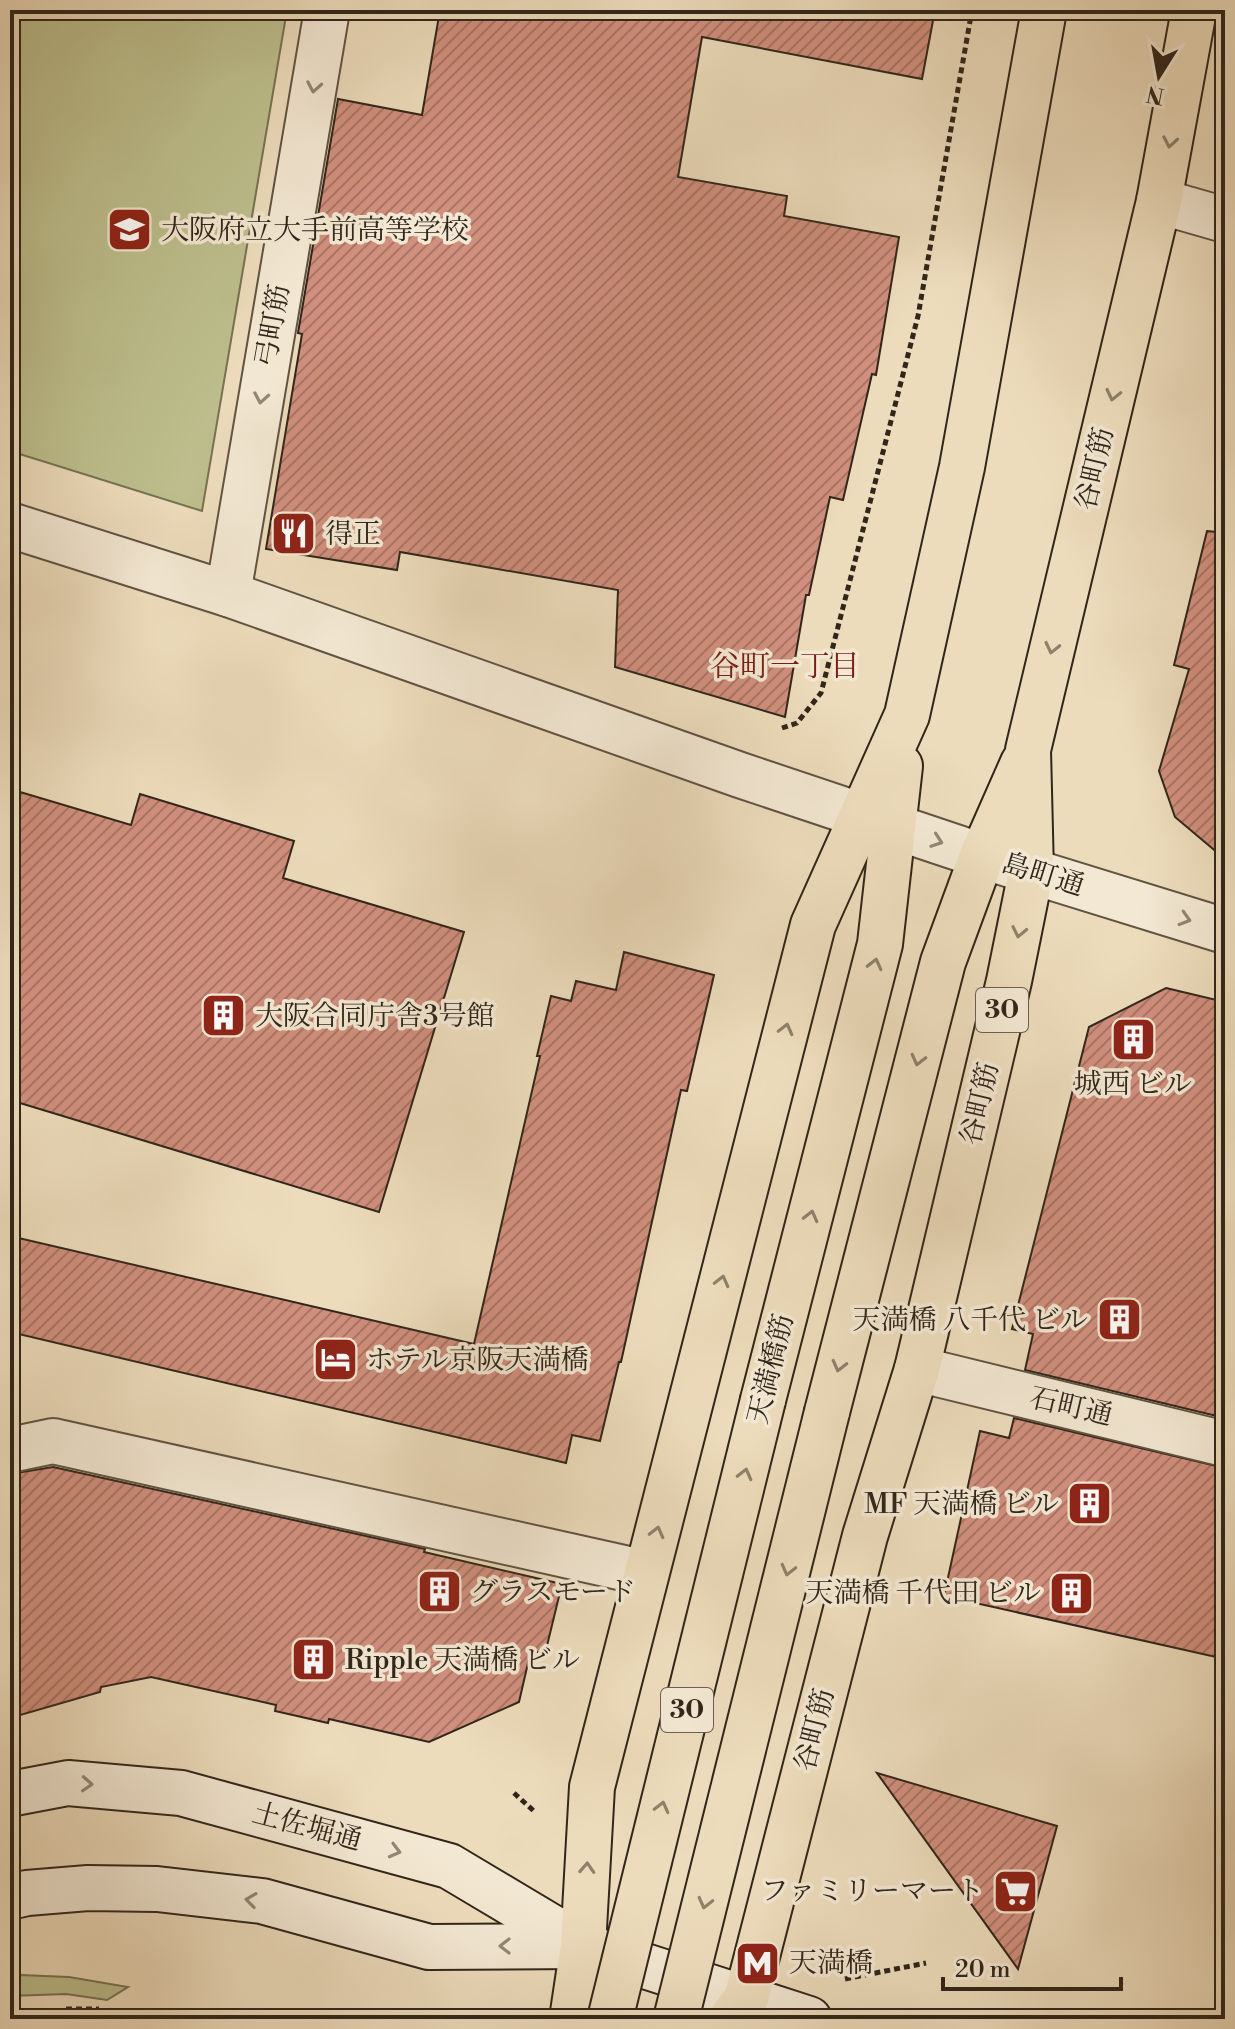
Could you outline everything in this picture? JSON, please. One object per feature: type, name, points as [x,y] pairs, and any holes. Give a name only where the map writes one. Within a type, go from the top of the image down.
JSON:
[{"type":"main road","name":"30","points":[[572,2019],[583,1946],[592,1787],[813,925],[877,821],[907,715],[962,467],[1044,10]]},
{"type":"main road","name":"谷町筋","points":[[739,2009],[865,1536],[917,1369],[1009,981],[1031,872],[1028,750],[1159,201],[1194,10]]},
{"type":"main road","name":"30","points":[[676,2019],[943,962],[982,856],[1028,750]]},
{"type":"main road","name":"天満橋筋","points":[[610,2019],[880,944],[877,821]]},
{"type":"street","name":"弓町筋","points":[[228,594],[327,10]]},
{"type":"street","points":[[1159,201],[1225,220]]},
{"type":"street","name":"島町通","points":[[10,525],[228,594],[877,821],[1225,931]]},
{"type":"street","name":"石町通","points":[[917,1369],[1225,1444]]},
{"type":"street","points":[[10,1450],[53,1441],[646,1573]]},
{"type":"street","name":"土佐堀通","points":[[10,1794],[68,1783],[181,1793],[449,1866],[583,1946],[739,2009],[809,2019]]},
{"type":"street","name":"土佐堀通","points":[[10,1897],[88,1888],[157,1889],[262,1901],[429,1947],[583,1946]]},
{"type":"path","points":[[782,728],[797,723],[821,693],[918,316],[972,10]]},
{"type":"path","points":[[66,2009],[99,2009]]},
{"type":"path","points":[[349,2010],[354,2019]]},
{"type":"green space","name":"大阪府立大手前高等学校","points":[[10,10],[287,10],[202,511],[10,451]]},
{"type":"green space","points":[[10,1976],[69,1977],[128,1987],[107,2000],[66,1994],[10,1996]]},
{"type":"building","points":[[440,10],[935,10],[922,79],[702,37],[678,177],[787,196],[784,216],[899,237],[876,375],[872,374],[843,500],[830,497],[809,595],[806,595],[785,717],[615,667],[618,590],[400,552],[397,570],[266,549],[302,334],[298,333],[338,99],[422,115]]},
{"type":"building","points":[[1207,531],[1225,533],[1225,859],[1175,817],[1159,771],[1189,669],[1174,665]]},
{"type":"building","name":"大阪合同庁舎3号館","points":[[10,789],[131,825],[140,794],[294,841],[283,878],[464,932],[379,1212],[10,1100]]},
{"type":"building","points":[[624,952],[714,975],[687,1091],[681,1090],[621,1362],[600,1441],[572,1435],[566,1463],[10,1332],[10,1236],[474,1344],[551,996],[571,1001],[576,981],[616,990]]},
{"type":"building","points":[[1166,988],[1225,1002],[1225,1418],[1025,1370],[1033,1334],[1012,1329],[1089,1027]]},
{"type":"building","points":[[1014,1418],[1225,1468],[1225,1659],[944,1596],[980,1431],[1009,1438]]},
{"type":"building","points":[[53,1467],[425,1549],[424,1552],[562,1584],[545,1654],[531,1650],[519,1702],[429,1742],[329,1719],[328,1723],[275,1711],[276,1705],[151,1677],[101,1687],[100,1692],[10,1718],[10,1474]]},
{"type":"building","points":[[877,1773],[1057,1826],[1018,1969]]},
{"type":"place","name":"大阪府立大手前高等学校","points":[[130,230]]},
{"type":"place","name":"得正","points":[[294,534]]},
{"type":"place","name":"大阪合同庁舎3号館","points":[[224,1016]]},
{"type":"place","name":"城西 ビル","points":[[1133,1039]]},
{"type":"place","name":"天満橋 八千代 ビル","points":[[1119,1320]]},
{"type":"place","name":"ホテル京阪天満橋","points":[[335,1360]]},
{"type":"place","name":"MF 天満橋 ビル","points":[[1090,1504]]},
{"type":"place","name":"グラスモード","points":[[439,1592]]},
{"type":"place","name":"天満橋 千代田 ビル","points":[[1072,1593]]},
{"type":"place","name":"Ripple 天満橋 ビル","points":[[314,1660]]},
{"type":"place","name":"ファミリーマート","points":[[1015,1891]]},
{"type":"place","name":"天満橋","points":[[758,1963]]},
{"type":"district","name":"谷町一丁目","points":[[785,667]]}]
